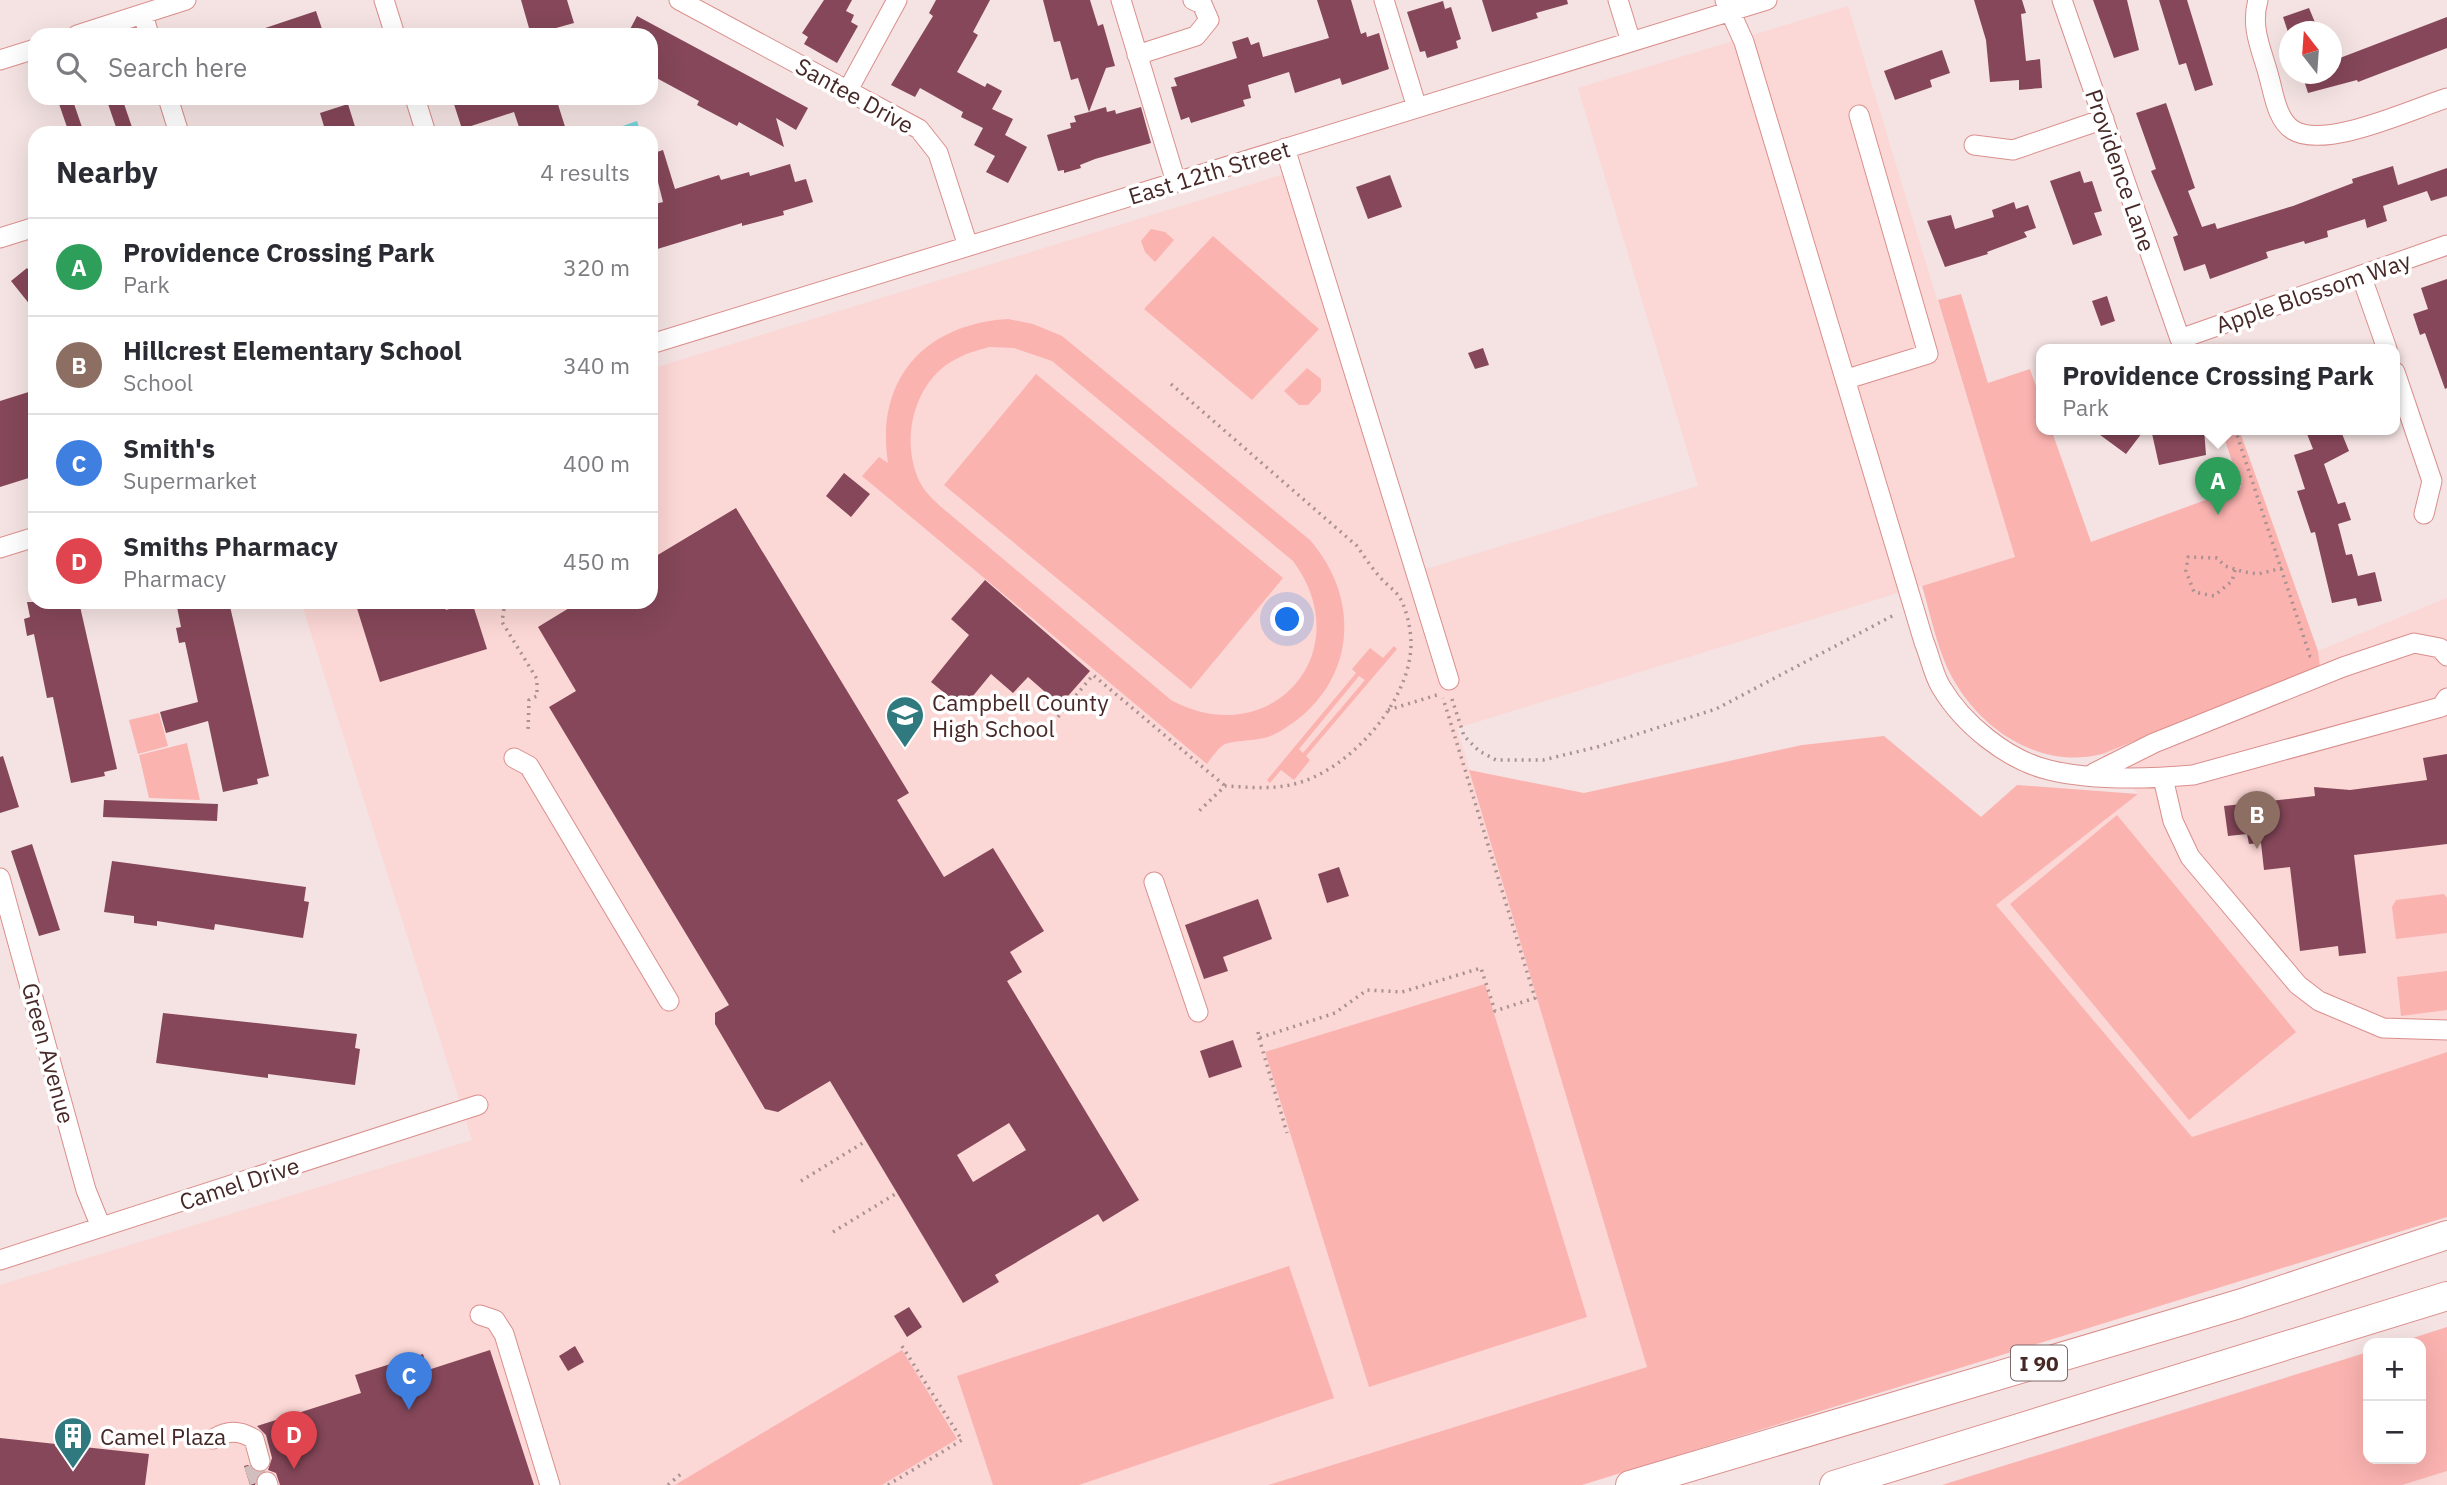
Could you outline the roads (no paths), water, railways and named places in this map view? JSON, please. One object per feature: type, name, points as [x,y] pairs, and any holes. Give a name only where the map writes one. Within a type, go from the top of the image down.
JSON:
[{"type":"highway","name":"I 90","points":[[1630,1485],[2239,1304],[2447,1235]]},
{"type":"highway","name":"I 90","points":[[1834,1485],[2447,1296]]},
{"type":"street","points":[[99,28],[186,0]]},
{"type":"street","points":[[384,0],[393,28]]},
{"type":"street","name":"Santee Drive","points":[[679,0],[919,129],[938,153],[968,246]]},
{"type":"street","points":[[879,0],[886,20]]},
{"type":"street","points":[[848,90],[897,0]]},
{"type":"street","points":[[1121,0],[1176,182]]},
{"type":"street","points":[[1137,55],[1196,36],[1209,20],[1202,4],[1193,0]]},
{"type":"street","points":[[1384,0],[1417,108]]},
{"type":"street","points":[[1618,0],[1631,42]]},
{"type":"street","name":"East 12th Street","points":[[658,342],[1631,42],[1728,6],[1767,0]]},
{"type":"street","name":"Providence Lane","points":[[2062,0],[2180,339]]},
{"type":"street","points":[[2258,0],[2253,19],[2280,115],[2293,130],[2315,137],[2335,135],[2447,98]]},
{"type":"street","points":[[1728,6],[1744,42],[1914,606],[1941,687],[1972,725],[2008,752],[2048,770],[2163,778],[2193,775],[2441,707],[2447,698]]},
{"type":"street","points":[[143,14],[147,28]]},
{"type":"street","points":[[0,60],[28,51]]},
{"type":"street","points":[[171,105],[177,126]]},
{"type":"street","points":[[417,105],[424,126]]},
{"type":"street","points":[[1847,379],[1928,354],[1859,115]]},
{"type":"street","points":[[1974,145],[2013,150],[2104,119]]},
{"type":"street","points":[[1285,148],[1443,685]]},
{"type":"street","points":[[0,238],[28,229]]},
{"type":"street","name":"Apple Blossom Way","points":[[2180,339],[2447,245]]},
{"type":"street","points":[[2361,275],[2384,344]]},
{"type":"street","points":[[2400,387],[2432,481],[2424,514]]},
{"type":"street","points":[[0,548],[28,539]]},
{"type":"street","points":[[2090,775],[2154,743],[2343,667],[2414,643],[2440,648],[2447,656]]},
{"type":"street","points":[[514,758],[528,766],[668,1000]]},
{"type":"street","points":[[2163,778],[2173,821],[2190,857],[2298,985],[2319,1001],[2383,1028],[2447,1030]]},
{"type":"street","name":"Green Avenue","points":[[0,878],[86,1190],[102,1227]]},
{"type":"street","points":[[1154,882],[1198,1012]]},
{"type":"street","name":"Camel Drive","points":[[0,1260],[478,1105]]},
{"type":"street","points":[[480,1315],[495,1320],[504,1334],[550,1485]]},
{"type":"street","points":[[213,1439],[234,1441],[247,1447],[256,1463]]},
{"type":"water","points":[[637,121],[639,126],[622,126]]},
{"type":"tunnel","points":[[253,1464],[260,1484]]},
{"type":"place","name":"Providence Crossing Park","points":[[2218,515]]},
{"type":"place","name":"Campbell County High School","points":[[905,749]]},
{"type":"place","name":"Hillcrest Elementary School","points":[[2257,849]]},
{"type":"place","name":"Smith's","points":[[409,1410]]},
{"type":"place","name":"Smiths Pharmacy","points":[[294,1469]]},
{"type":"place","name":"Camel Plaza","points":[[73,1470]]}]
